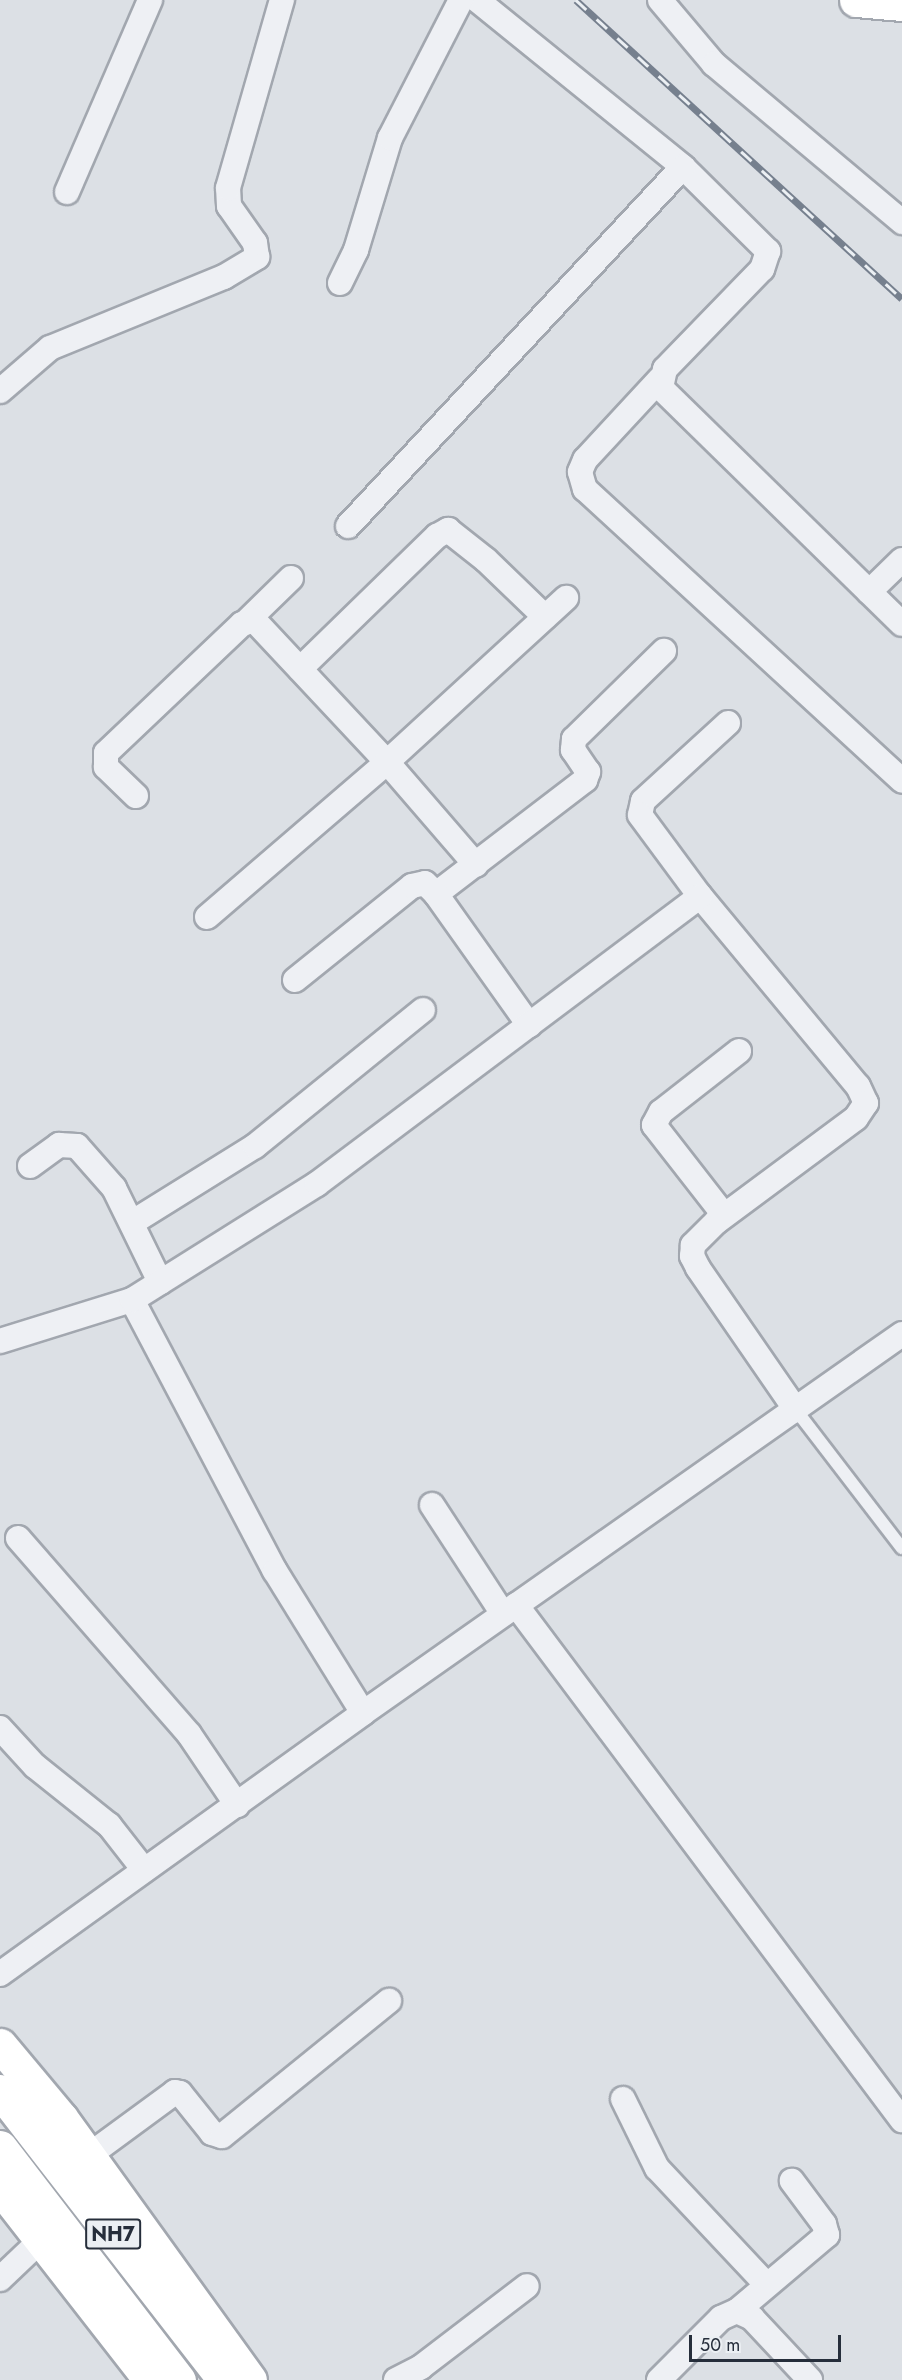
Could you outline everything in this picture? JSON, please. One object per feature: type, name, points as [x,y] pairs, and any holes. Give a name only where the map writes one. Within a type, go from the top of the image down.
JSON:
[{"type":"main road","points":[[856,0],[902,4]]},
{"type":"main road","points":[[0,2045],[88,2156],[250,2380]]},
{"type":"main road","name":"NH7","points":[[0,2091],[224,2380]]},
{"type":"main road","name":"NH7","points":[[0,2147],[179,2380]]},
{"type":"main road","points":[[0,2187],[150,2380]]},
{"type":"street","points":[[67,192],[150,0]]},
{"type":"street","points":[[0,391],[50,348],[224,278],[257,257],[255,243],[229,206],[227,194],[282,0]]},
{"type":"street","points":[[340,282],[356,250],[390,138],[461,0]]},
{"type":"street","points":[[477,0],[683,167],[768,251],[767,261],[683,347],[660,379],[585,460],[580,472],[585,489],[902,781]]},
{"type":"street","points":[[660,0],[714,64],[902,222]]},
{"type":"street","points":[[348,526],[683,167]]},
{"type":"street","points":[[660,379],[666,397],[902,624]]},
{"type":"street","points":[[300,669],[424,548],[448,530],[478,553],[545,617]]},
{"type":"street","points":[[869,592],[902,560]]},
{"type":"street","points":[[136,796],[106,767],[106,753],[291,578]]},
{"type":"street","points":[[207,917],[387,762],[566,598]]},
{"type":"street","points":[[248,620],[258,623],[387,762],[476,865]]},
{"type":"street","points":[[436,894],[585,780],[588,772],[573,750],[574,739],[664,651]]},
{"type":"street","points":[[728,723],[639,808],[643,824],[858,1086],[866,1103],[856,1118],[724,1215],[698,1238],[692,1256],[796,1410]]},
{"type":"street","points":[[295,980],[412,886],[425,883],[436,894],[529,1025]]},
{"type":"street","points":[[0,1341],[132,1300],[352,1160],[700,896]]},
{"type":"street","points":[[133,1222],[255,1146],[423,1010]]},
{"type":"street","points":[[724,1215],[654,1125],[661,1112],[739,1051]]},
{"type":"street","points":[[30,1166],[59,1145],[77,1146],[114,1188],[133,1222],[160,1282]]},
{"type":"street","points":[[132,1300],[275,1571],[363,1713]]},
{"type":"street","points":[[0,1974],[509,1609],[902,1334]]},
{"type":"street","points":[[432,1505],[509,1609],[894,2095],[902,2120]]},
{"type":"street","points":[[18,1538],[189,1734],[237,1805]]},
{"type":"street","points":[[0,1728],[44,1774],[109,1825],[144,1870]]},
{"type":"street","points":[[88,2156],[175,2092],[180,2093],[212,2133],[222,2136],[389,2001]]},
{"type":"street","points":[[624,2099],[657,2168],[766,2284]]},
{"type":"street","points":[[659,2380],[721,2318],[737,2311],[766,2284],[827,2235],[825,2224],[792,2181]]},
{"type":"street","points":[[0,2279],[42,2240]]},
{"type":"street","points":[[396,2380],[421,2367],[527,2286]]},
{"type":"street","points":[[737,2311],[752,2318],[810,2380]]},
{"type":"lane","points":[[796,1410],[902,1548]]},
{"type":"railway","points":[[576,0],[902,299]]}]
